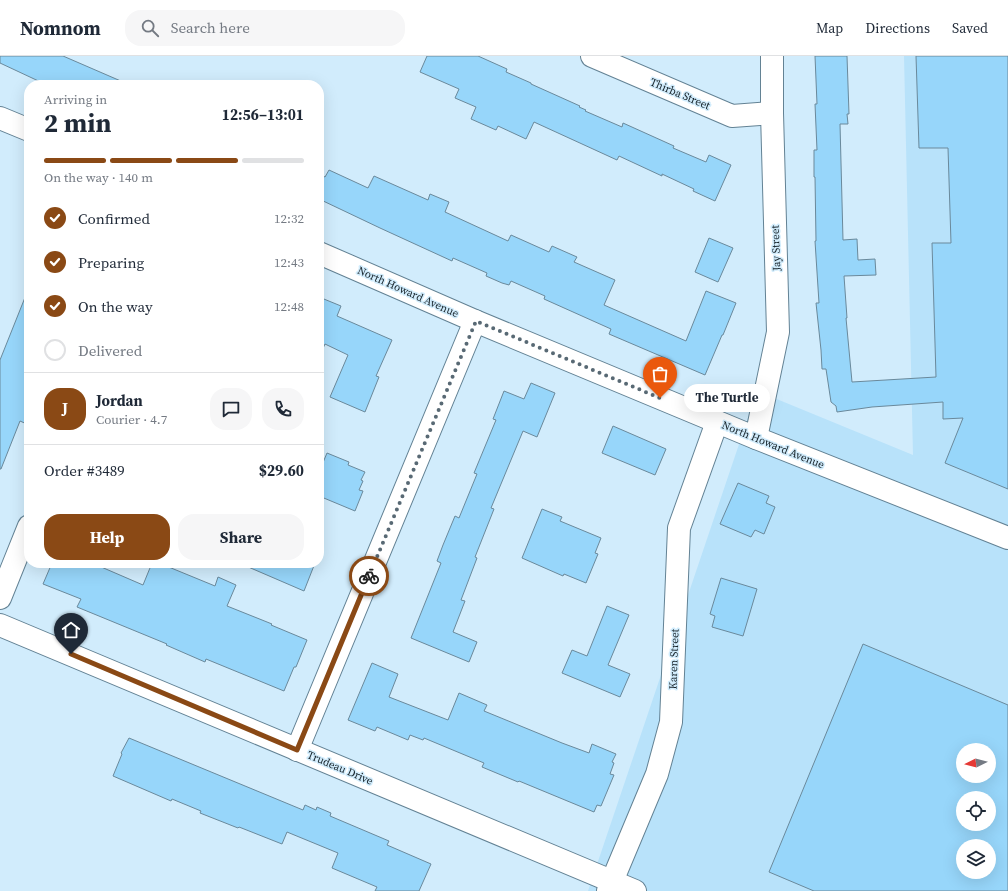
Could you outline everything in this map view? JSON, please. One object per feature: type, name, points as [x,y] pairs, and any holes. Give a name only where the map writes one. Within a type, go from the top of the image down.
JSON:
[{"type":"street","name":"Thirba Street","points":[[592,56],[732,116],[772,113]]},
{"type":"street","name":"Jay Street","points":[[756,438],[778,332],[772,113],[772,56]]},
{"type":"street","points":[[0,118],[24,128]]},
{"type":"street","name":"North Howard Avenue","points":[[324,255],[476,321],[717,422],[1008,538]]},
{"type":"street","points":[[297,750],[476,321]]},
{"type":"street","name":"Karen Street","points":[[610,886],[657,774],[671,722],[679,528],[717,422]]},
{"type":"street","points":[[0,598],[24,538]]},
{"type":"street","name":"Trudeau Drive","points":[[0,625],[297,750],[610,886],[635,891]]},
{"type":"shaded area","points":[[904,56],[1008,56],[1008,891],[588,891],[757,391],[913,455]]},
{"type":"building","points":[[0,56],[63,56],[118,80],[36,80],[0,63]]},
{"type":"building","points":[[427,56],[478,56],[507,69],[506,72],[580,106],[579,107],[586,110],[585,111],[622,127],[623,123],[674,146],[673,148],[706,162],[709,155],[731,165],[715,201],[662,174],[662,176],[619,156],[617,160],[534,122],[526,139],[498,126],[496,130],[471,119],[476,107],[455,98],[459,89],[420,72]]},
{"type":"building","points":[[815,56],[847,56],[848,124],[840,124],[843,240],[857,239],[858,260],[875,259],[876,275],[844,276],[852,382],[936,377],[932,243],[951,243],[948,148],[919,148],[916,56],[1008,56],[1008,489],[945,463],[963,418],[943,419],[943,402],[872,407],[837,412],[836,406],[831,402],[826,369],[822,369],[816,303],[819,303],[815,241],[814,150],[817,150],[815,104],[817,104]]},
{"type":"building","points":[[329,170],[368,188],[374,176],[428,200],[430,194],[449,202],[445,212],[508,241],[511,235],[549,252],[552,246],[577,257],[574,262],[615,280],[604,305],[686,341],[706,291],[736,303],[705,375],[609,334],[611,329],[544,299],[545,296],[511,281],[509,285],[502,283],[486,276],[487,273],[453,258],[452,261],[324,201],[325,177]]},
{"type":"building","points":[[709,238],[733,248],[718,282],[695,272]]},
{"type":"building","points":[[324,299],[341,306],[337,316],[392,340],[376,376],[379,377],[365,412],[330,397],[348,355],[325,344],[324,346]]},
{"type":"building","points":[[24,300],[24,423],[20,421],[1,469],[0,469],[0,360]]},
{"type":"building","points":[[531,383],[555,393],[537,437],[523,431],[491,508],[494,509],[475,557],[477,558],[461,600],[465,601],[453,632],[477,642],[469,662],[411,638],[441,563],[437,561],[443,545],[455,516],[459,518],[477,474],[474,473],[496,420],[493,419],[504,391],[524,399]]},
{"type":"building","points":[[613,426],[666,449],[655,475],[602,453]]},
{"type":"building","points":[[327,453],[349,462],[348,465],[365,472],[361,480],[363,481],[359,490],[363,491],[355,511],[324,498],[324,460]]},
{"type":"building","points":[[738,483],[769,496],[766,503],[775,507],[764,534],[755,530],[751,537],[720,524]]},
{"type":"building","points":[[542,509],[562,517],[560,521],[601,538],[595,553],[598,554],[586,583],[564,574],[563,576],[522,558]]},
{"type":"building","points":[[50,568],[104,568],[143,585],[150,568],[171,568],[215,586],[218,577],[236,585],[227,606],[307,640],[284,691],[206,659],[205,662],[166,645],[167,644],[77,607],[81,599],[43,584]]},
{"type":"building","points":[[251,568],[313,568],[304,591]]},
{"type":"building","points":[[721,578],[757,589],[743,636],[712,627],[715,616],[710,614]]},
{"type":"building","points":[[607,606],[629,615],[608,665],[630,674],[620,697],[562,673],[572,650],[587,656]]},
{"type":"building","points":[[863,644],[1008,705],[1008,891],[814,891],[769,872]]},
{"type":"building","points":[[372,663],[398,674],[389,697],[448,720],[459,693],[487,705],[484,711],[562,743],[589,753],[592,744],[616,754],[612,762],[614,763],[610,774],[614,775],[601,806],[597,805],[594,812],[482,767],[484,763],[424,738],[423,740],[410,735],[408,740],[377,727],[375,731],[348,720]]},
{"type":"building","points":[[129,738],[303,810],[305,805],[316,810],[317,807],[331,813],[330,816],[389,841],[387,845],[431,864],[419,891],[375,891],[377,887],[332,868],[338,853],[287,832],[282,844],[200,813],[201,811],[172,799],[171,801],[113,776],[122,754],[121,753]]},
{"type":"way so far","points":[[369,576],[476,321],[660,398]]},
{"type":"place","name":"The Turtle","points":[[660,398]]},
{"type":"route","points":[[71,654],[297,750],[369,576]]}]
